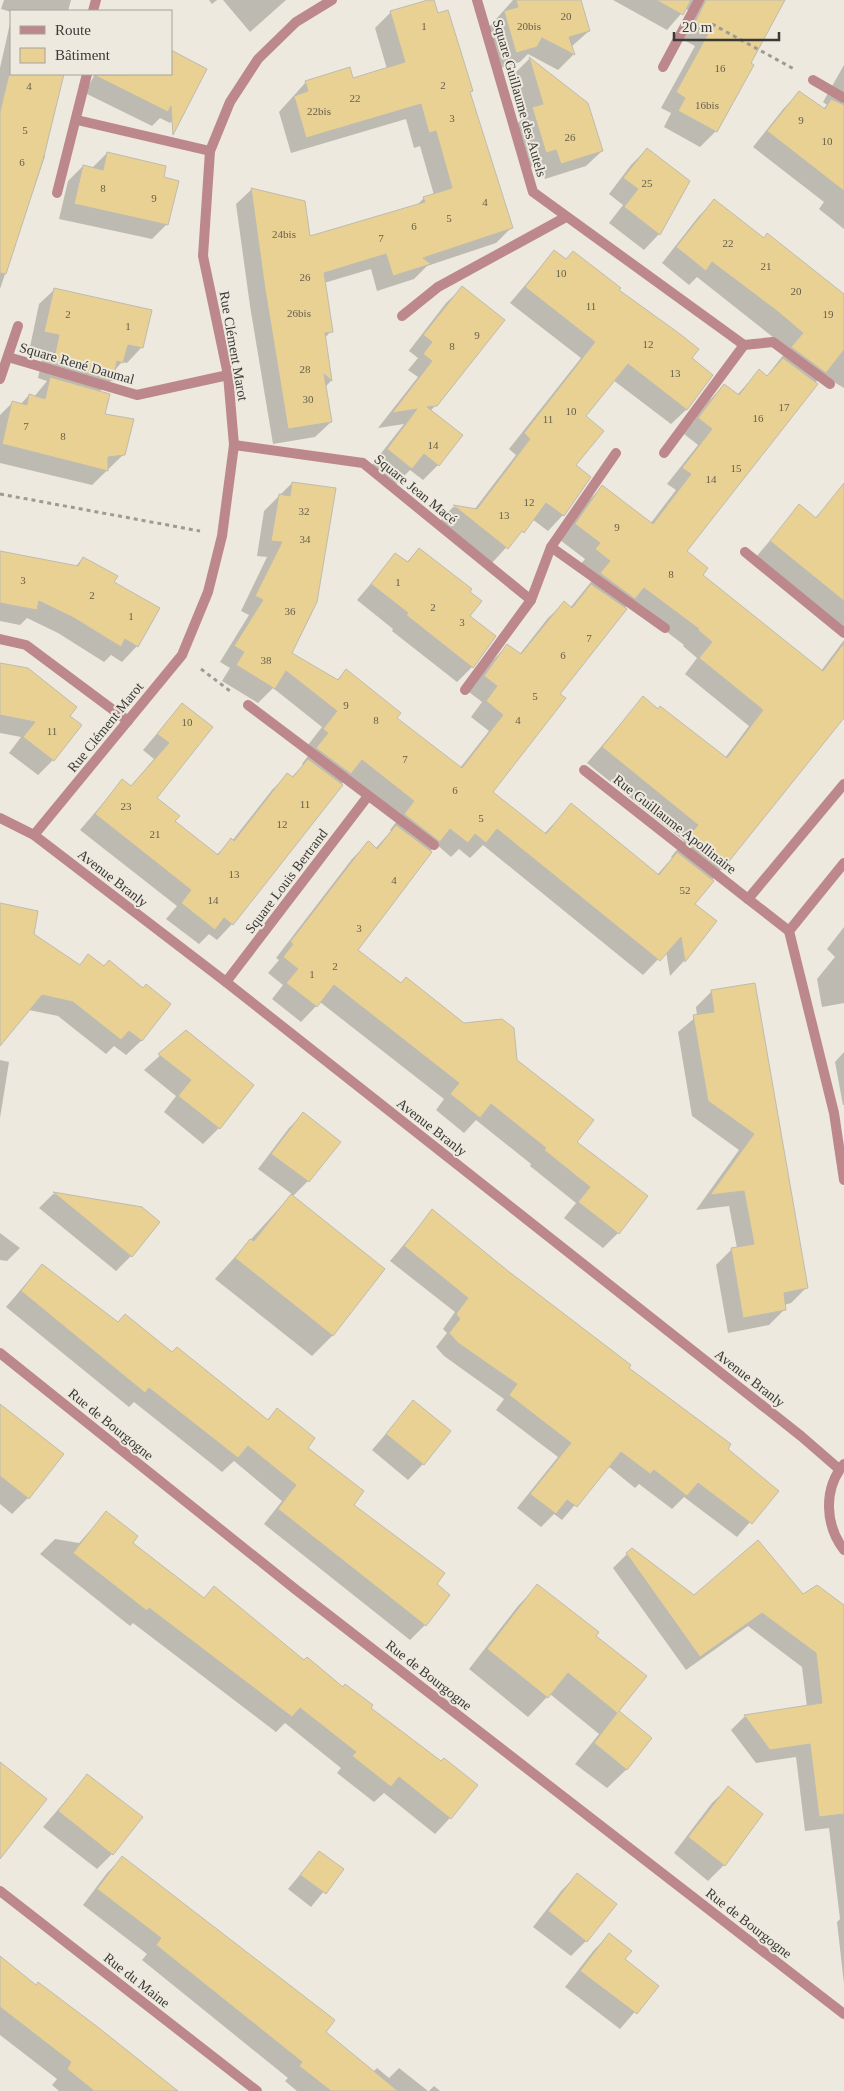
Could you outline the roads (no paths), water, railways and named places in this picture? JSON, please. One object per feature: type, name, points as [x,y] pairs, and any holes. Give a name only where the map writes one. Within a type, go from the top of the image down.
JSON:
[{"type":"street","name":"Rue Clément Marot","points":[[34,835],[182,655],[208,592],[222,536],[234,445],[228,375],[203,256],[210,150],[230,102],[258,59],[296,22],[332,0]]},
{"type":"street","name":"Square Guillaume des Autels","points":[[477,0],[533,192],[744,345]]},
{"type":"street","points":[[663,67],[699,0]]},
{"type":"street","points":[[57,193],[77,120],[87,75]]},
{"type":"street","points":[[813,80],[844,98]]},
{"type":"street","points":[[77,120],[210,150]]},
{"type":"street","points":[[402,316],[438,287],[566,217]]},
{"type":"street","name":"Square René Daumal","points":[[0,379],[18,326]]},
{"type":"street","points":[[664,453],[744,345],[774,342],[830,384]]},
{"type":"street","name":"Square René Daumal","points":[[8,357],[137,395],[228,375]]},
{"type":"street","name":"Square Jean Macé","points":[[234,445],[363,464],[531,600]]},
{"type":"street","points":[[465,690],[531,600],[551,547],[616,453]]},
{"type":"street","points":[[551,547],[665,628]]},
{"type":"street","points":[[745,552],[844,633]]},
{"type":"street","points":[[0,639],[26,645],[128,721]]},
{"type":"street","points":[[248,706],[434,845]]},
{"type":"street","name":"Rue Guillaume Apollinaire","points":[[584,770],[789,931]]},
{"type":"street","points":[[748,899],[844,784]]},
{"type":"street","name":"Square Louis Bertrand","points":[[226,982],[368,796]]},
{"type":"street","name":"Avenue Branly","points":[[0,818],[34,835],[226,982],[842,1467]]},
{"type":"street","points":[[844,862],[789,931],[839,1113],[844,1180]]},
{"type":"street","name":"Rue de Bourgogne","points":[[0,1353],[295,1589],[844,2014]]},
{"type":"street","points":[[842,1467],[831,1488],[828,1510],[832,1530],[844,1550]]},
{"type":"street","name":"Rue du Maine","points":[[0,1891],[257,2091]]}]
